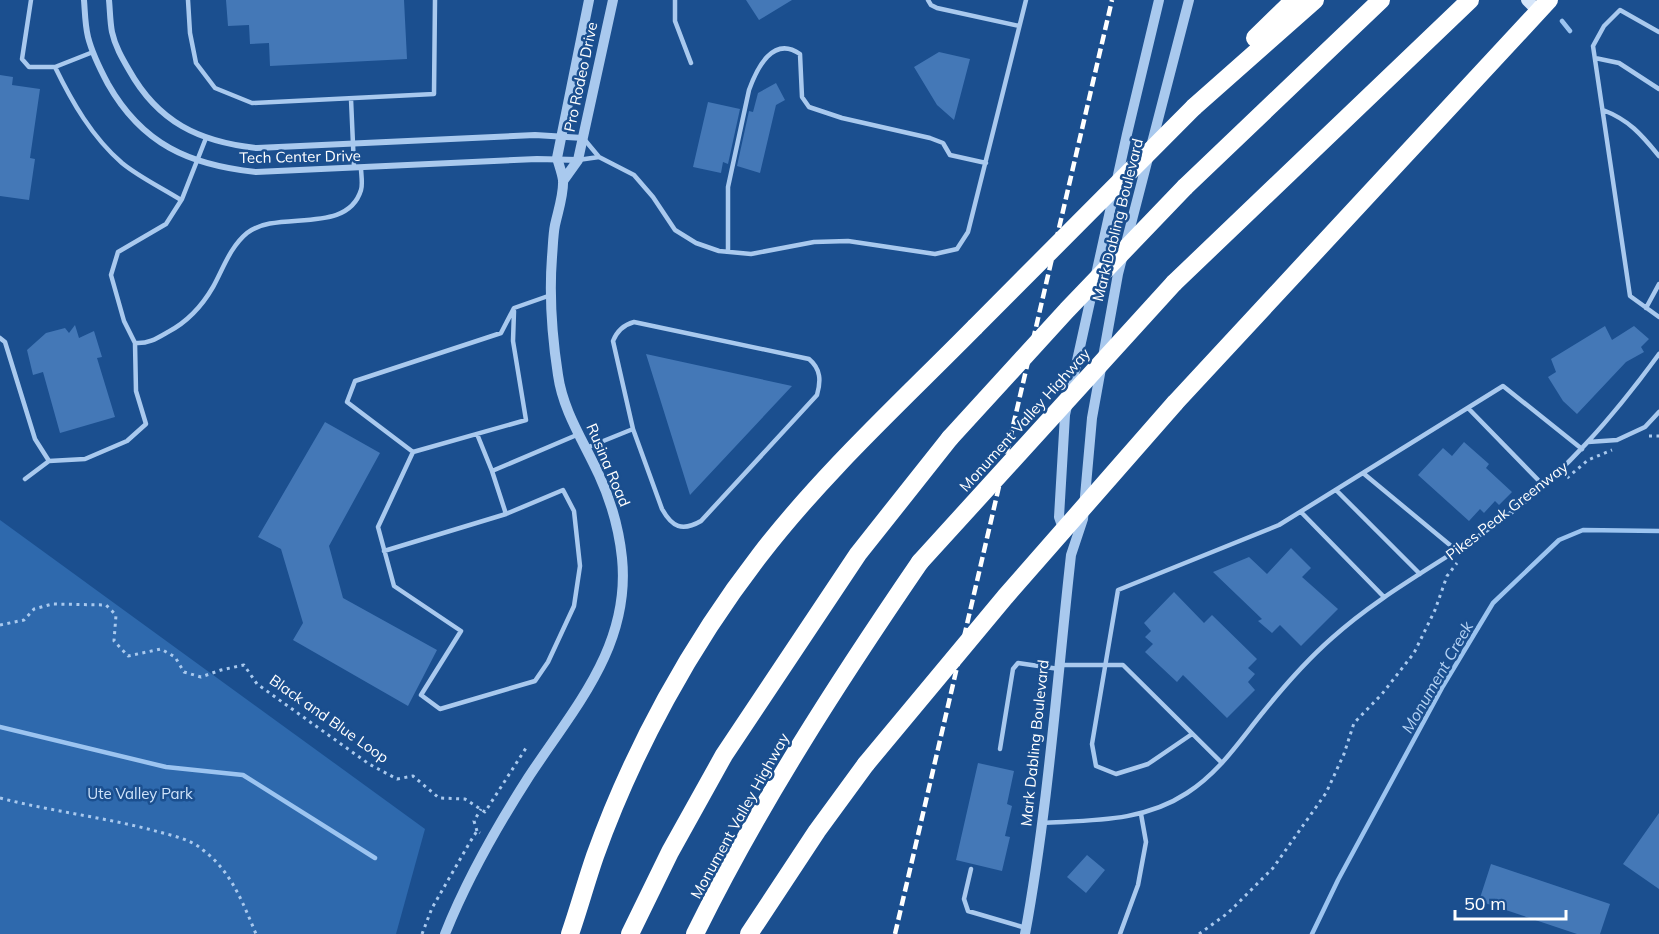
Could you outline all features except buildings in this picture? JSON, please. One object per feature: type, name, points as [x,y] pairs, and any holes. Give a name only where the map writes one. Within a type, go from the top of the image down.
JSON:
[{"type":"highway","points":[[570,934],[595,856],[628,774],[667,696],[711,626],[760,555],[827,476],[1194,106],[1294,0]]},
{"type":"highway","points":[[1220,78],[1315,0]]},
{"type":"highway","points":[[630,934],[670,852],[724,755],[858,554],[950,438],[1067,310],[1185,187],[1381,0]]},
{"type":"highway","name":"Monument Valley Highway","points":[[695,934],[728,867],[795,752],[920,562],[1174,283],[1465,4]]},
{"type":"highway","points":[[749,934],[817,831],[866,764],[1013,588],[1175,402],[1538,4]]},
{"type":"street","name":"Tech Center Drive","points":[[84,0],[87,37],[98,66],[118,102],[142,128],[166,147],[198,161],[228,169],[256,172],[557,158],[578,160]]},
{"type":"street","name":"Tech Center Drive","points":[[109,0],[112,31],[121,56],[139,87],[159,110],[179,126],[206,138],[232,145],[257,148],[535,135],[583,138]]},
{"type":"street","name":"Pro Rodeo Drive","points":[[557,158],[589,0]]},
{"type":"street","name":"Pro Rodeo Drive","points":[[578,160],[613,0]]},
{"type":"street","name":"Mark Dabling Boulevard","points":[[1071,555],[1059,517],[1065,415],[1159,0]]},
{"type":"street","name":"Mark Dabling Boulevard","points":[[1025,931],[1042,823],[1071,555],[1083,519],[1092,418],[1118,274],[1190,0]]},
{"type":"street","name":"Rusina Road","points":[[557,158],[563,181]]},
{"type":"street","name":"Rusina Road","points":[[445,934],[459,898],[491,839],[528,779],[582,702],[597,675],[610,647],[622,592],[623,561],[619,533],[610,502],[566,407],[558,377],[551,296],[554,228],[563,181],[578,160]]},
{"type":"lane","points":[[31,0],[22,59],[29,67],[55,67],[93,52]]},
{"type":"lane","points":[[188,0],[190,33],[196,63],[215,88],[252,103],[434,94],[435,0]]},
{"type":"lane","points":[[675,0],[675,21],[691,63]]},
{"type":"lane","points":[[928,0],[937,8],[1019,26]]},
{"type":"lane","points":[[583,138],[599,157],[634,175],[653,197],[675,230],[696,243],[719,251],[751,254],[814,242],[848,241],[935,254],[957,249],[969,232],[1026,0]]},
{"type":"lane","points":[[1659,32],[1620,10],[1604,26],[1593,46],[1630,296],[1659,317]]},
{"type":"lane","points":[[728,251],[728,187],[749,90],[765,58],[782,48],[792,48],[800,54],[802,97],[809,107],[842,118],[930,138],[943,143],[950,155],[986,163]]},
{"type":"lane","points":[[1595,58],[1619,63],[1659,89]]},
{"type":"lane","points":[[55,67],[76,108],[122,163],[181,200]]},
{"type":"lane","points":[[135,343],[147,344],[186,322],[212,290],[227,259],[248,232],[262,225],[287,220],[315,220],[338,215],[353,204],[362,190],[353,144],[351,99]]},
{"type":"lane","points":[[1603,110],[1621,117],[1659,156]]},
{"type":"lane","points":[[25,479],[49,461],[85,459],[127,441],[146,424],[136,391],[135,343],[124,321],[111,275],[118,252],[166,224],[181,200],[206,138]]},
{"type":"lane","points":[[578,160],[599,157]]},
{"type":"lane","points":[[1646,308],[1659,284]]},
{"type":"lane","points":[[413,452],[347,402],[355,381],[501,333],[514,308],[551,296]]},
{"type":"lane","points":[[384,551],[506,514],[563,490],[574,511],[580,566],[574,606],[548,662],[535,681],[440,709],[421,695],[461,631],[394,586],[384,551],[378,527],[413,452],[526,420],[513,341],[514,308]]},
{"type":"lane","points":[[634,322],[808,360],[819,372],[820,382],[817,395],[701,521],[691,527],[684,528],[668,519],[662,509],[633,429],[613,341],[615,334],[627,324],[634,322]]},
{"type":"lane","points":[[0,338],[5,342],[35,439],[49,461]]},
{"type":"lane","points":[[1042,823],[1116,819],[1141,814],[1162,807],[1205,780],[1222,763],[1285,684],[1334,636],[1384,597],[1500,521],[1544,486],[1582,449],[1624,402],[1659,354]]},
{"type":"lane","points":[[1192,734],[1148,764],[1116,774],[1096,766],[1092,744],[1118,590],[1279,525],[1503,386],[1582,449]]},
{"type":"lane","points":[[1468,408],[1544,486]]},
{"type":"lane","points":[[1588,442],[1617,440],[1645,427],[1659,412]]},
{"type":"lane","points":[[586,448],[633,429]]},
{"type":"lane","points":[[477,434],[506,514]]},
{"type":"lane","points":[[492,471],[579,434]]},
{"type":"lane","points":[[1363,474],[1456,550]]},
{"type":"lane","points":[[1336,490],[1420,574]]},
{"type":"lane","points":[[1301,512],[1384,597]]},
{"type":"lane","points":[[1000,749],[1012,669],[1018,663],[1059,667],[1124,665],[1222,763]]},
{"type":"lane","points":[[1120,934],[1138,885],[1146,842],[1141,814]]},
{"type":"lane","points":[[971,869],[964,899],[968,911],[1025,931]]},
{"type":"path","points":[[1648,437],[1659,436]]},
{"type":"path","name":"Pikes Peak Greenway","points":[[1565,480],[1588,460],[1620,448]]},
{"type":"path","name":"Pikes Peak Greenway","points":[[1199,934],[1228,913],[1273,868],[1326,793],[1344,754],[1354,723],[1410,659],[1436,610],[1447,576],[1458,561]]},
{"type":"path","name":"Black and Blue Loop","points":[[0,625],[24,620],[34,609],[52,604],[106,604],[116,615],[114,641],[128,656],[161,649],[175,657],[184,672],[201,677],[244,665],[257,684],[369,764],[397,779],[413,776],[440,798],[465,799],[483,810]]},
{"type":"path","points":[[491,839],[477,831],[474,821],[526,748]]},
{"type":"path","points":[[0,798],[136,826],[183,839],[202,848],[216,861],[240,893],[256,934]]},
{"type":"path","points":[[422,934],[432,908],[477,831]]},
{"type":"green space","name":"Ute Valley Park","points":[[0,520],[425,829],[396,934],[0,934]]},
{"type":"waterway","points":[[1562,21],[1570,31]]},
{"type":"waterway","name":"Monument Creek","points":[[1312,934],[1338,880],[1443,686],[1493,603],[1559,540],[1583,530],[1659,531]]},
{"type":"waterway","points":[[0,727],[166,767],[243,775],[375,858]]},
{"type":"railway","points":[[895,934],[1112,0]]}]
